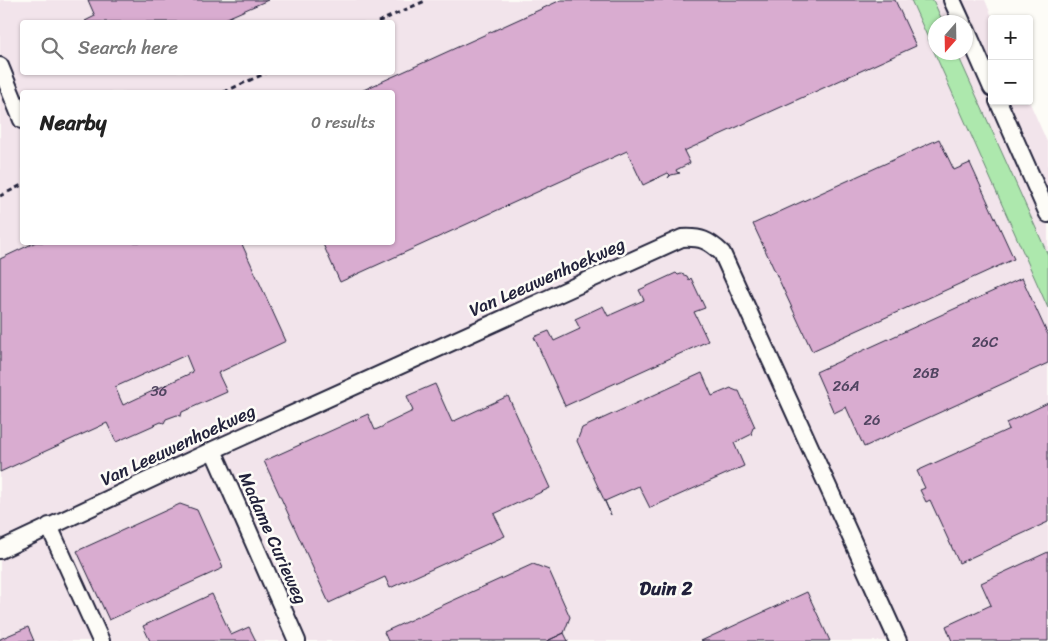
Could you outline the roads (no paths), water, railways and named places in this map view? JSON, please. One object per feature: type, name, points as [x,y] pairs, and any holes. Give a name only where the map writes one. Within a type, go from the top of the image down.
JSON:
[{"type":"street","points":[[952,0],[959,15]]},
{"type":"street","points":[[973,45],[988,79]]},
{"type":"street","points":[[0,66],[20,115]]},
{"type":"street","points":[[1000,105],[1048,214]]},
{"type":"street","name":"Van Leeuwenhoekweg","points":[[0,550],[213,450],[682,238],[697,238],[711,243],[722,253],[898,641]]},
{"type":"street","name":"Madame Curieweg","points":[[213,450],[297,641]]},
{"type":"street","points":[[50,526],[101,641]]},
{"type":"district","name":"Duin 2","points":[[666,588]]}]
